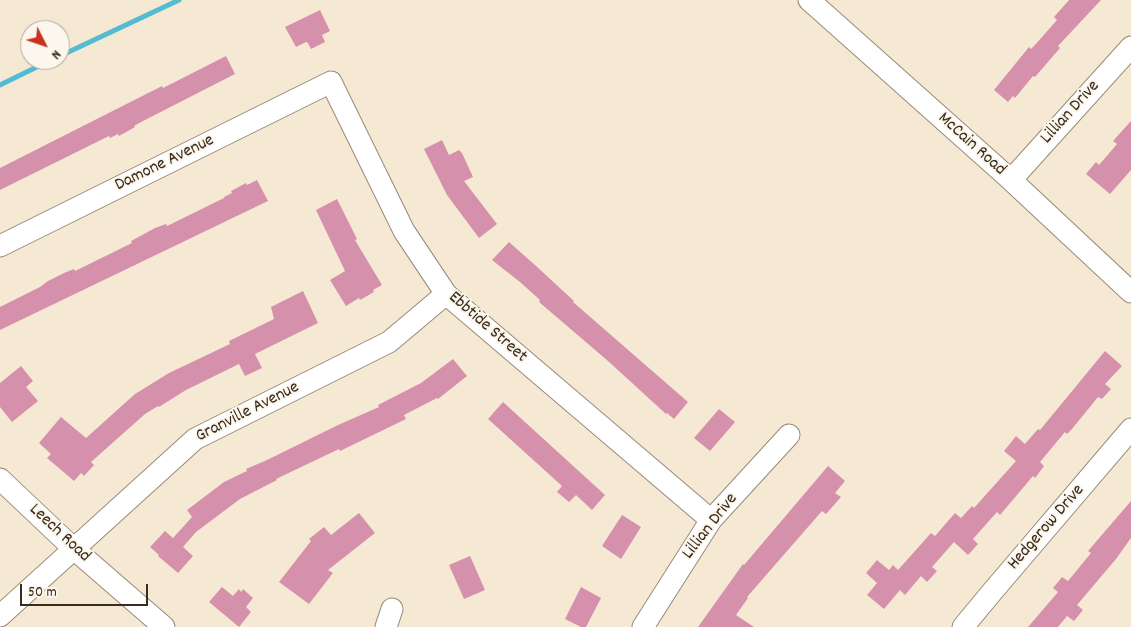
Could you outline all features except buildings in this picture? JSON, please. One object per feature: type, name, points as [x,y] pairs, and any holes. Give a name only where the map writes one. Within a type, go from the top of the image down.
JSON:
[{"type":"street","name":"McCain Road","points":[[809,0],[1011,180],[1131,292]]},
{"type":"street","name":"Lillian Drive","points":[[1011,180],[1131,47]]},
{"type":"street","name":"Damone Avenue","points":[[0,246],[331,82]]},
{"type":"street","name":"Ebbtide Street","points":[[331,82],[404,231],[446,294],[711,520]]},
{"type":"street","name":"Granville Avenue","points":[[0,616],[195,439],[389,342],[446,294]]},
{"type":"street","name":"Hedgerow Drive","points":[[963,627],[1131,429]]},
{"type":"street","name":"Lillian Drive","points":[[643,627],[711,520],[789,435]]},
{"type":"street","name":"Leech Road","points":[[0,479],[74,549],[164,627]]},
{"type":"waterway","points":[[70,51],[179,0]]},
{"type":"waterway","points":[[0,85],[31,70]]}]
